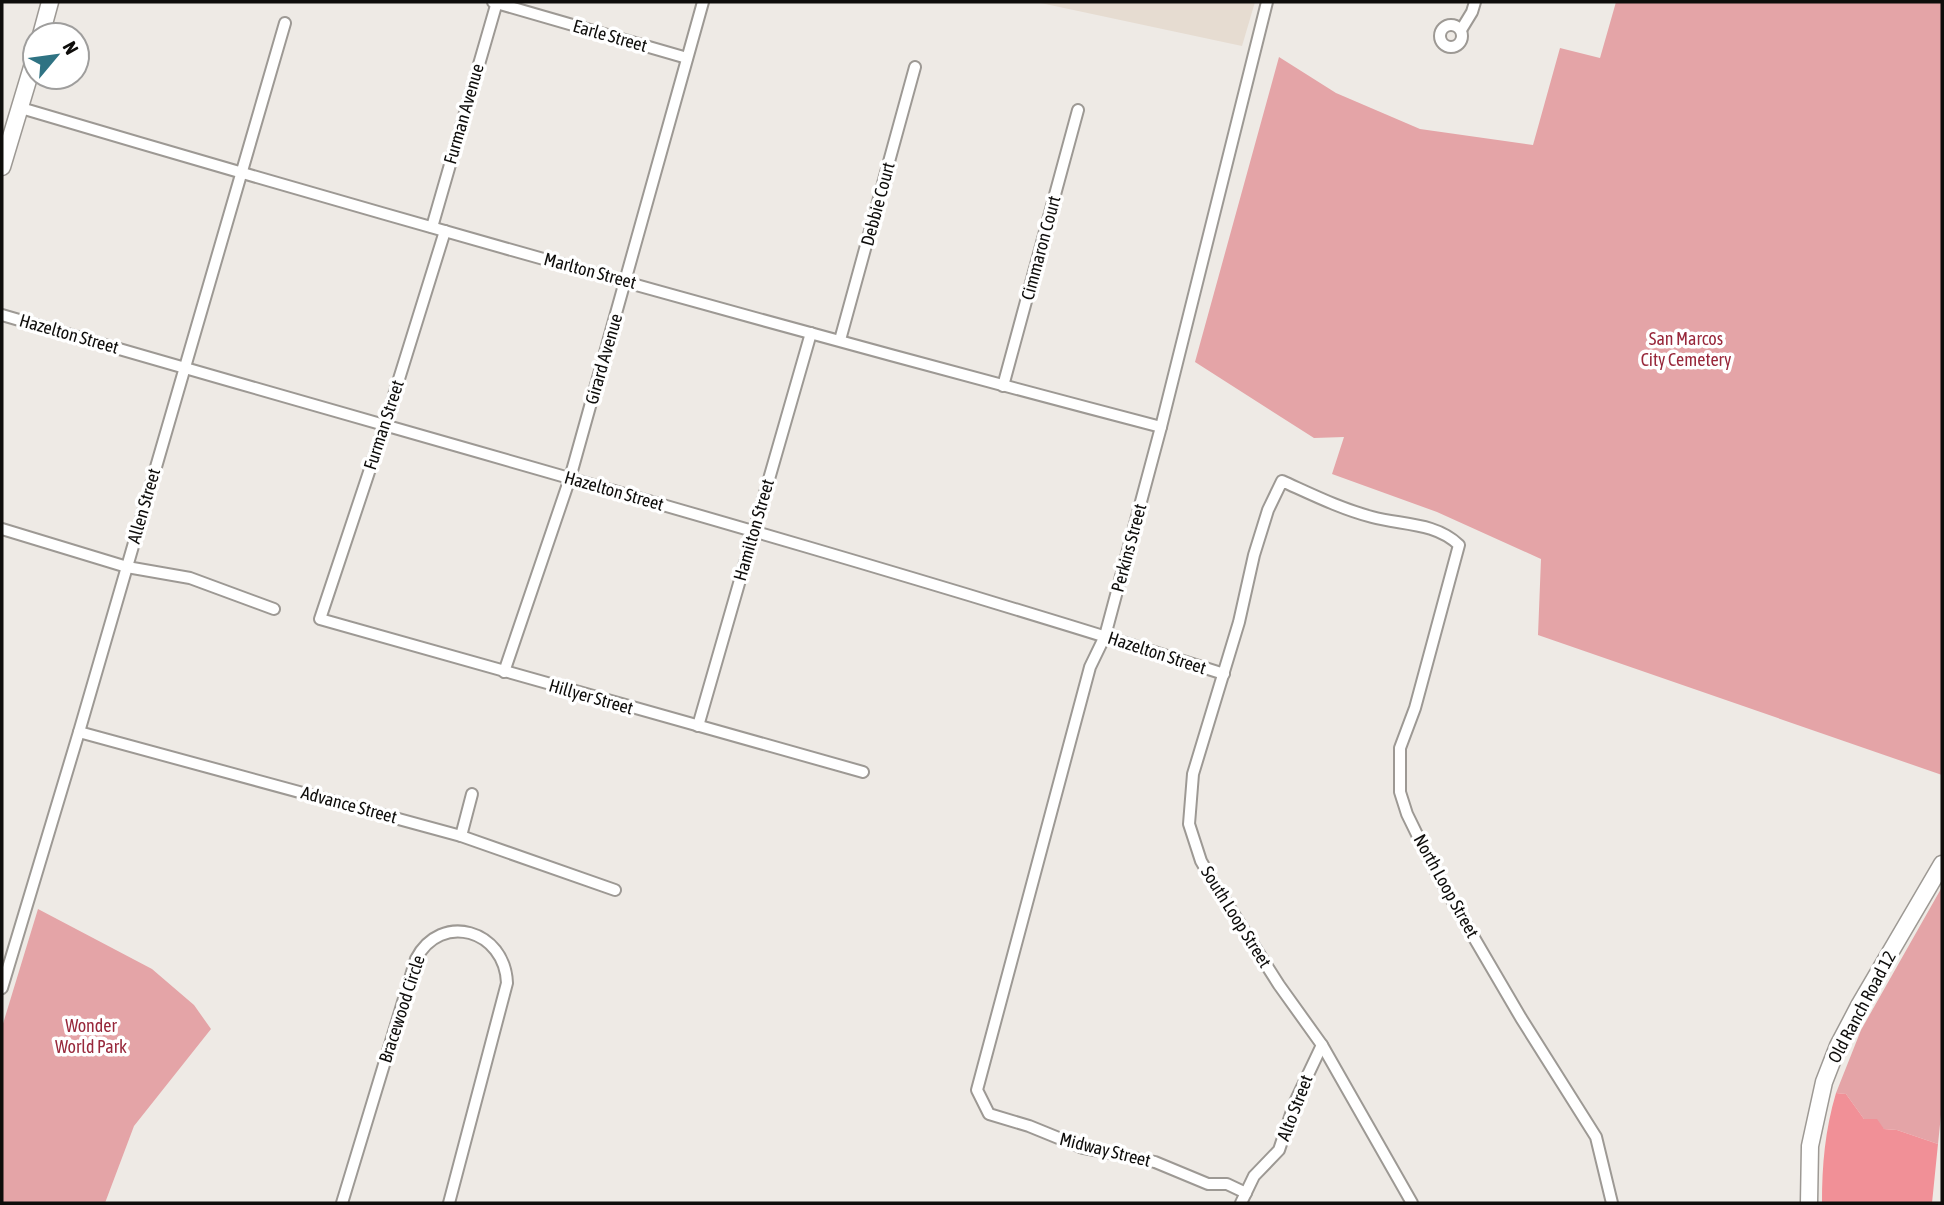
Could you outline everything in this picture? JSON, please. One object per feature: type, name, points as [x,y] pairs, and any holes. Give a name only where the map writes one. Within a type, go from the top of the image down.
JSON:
[{"type":"main road","points":[[45,21],[50,2]]},
{"type":"main road","points":[[2,167],[26,91]]},
{"type":"main road","name":"Old Ranch Road 12","points":[[1809,1203],[1810,1146],[1824,1082],[1838,1046],[1942,864]]},
{"type":"street","name":"Earle Street","points":[[495,2],[687,58]]},
{"type":"street","name":"Furman Avenue","points":[[432,226],[495,2]]},
{"type":"street","name":"Girard Avenue","points":[[504,672],[570,478],[703,2]]},
{"type":"street","name":"Perkins Street","points":[[976,1090],[1090,667],[1105,636],[1161,427],[1267,2]]},
{"type":"street","points":[[1461,30],[1475,2]]},
{"type":"street","name":"Allen Street","points":[[2,988],[285,23]]},
{"type":"street","name":"Debbie Court","points":[[840,340],[915,67]]},
{"type":"street","name":"Marlton Street","points":[[21,108],[445,231],[1003,386],[1161,427]]},
{"type":"street","name":"Cimmaron Court","points":[[1003,386],[1078,110]]},
{"type":"street","name":"Furman Street","points":[[320,619],[445,231]]},
{"type":"street","name":"Hazelton Street","points":[[2,315],[754,532],[1224,674]]},
{"type":"street","name":"Hamilton Street","points":[[698,726],[811,333]]},
{"type":"street","name":"North Loop Street","points":[[1282,481],[1374,518],[1410,522],[1432,529],[1458,545],[1415,708],[1400,748],[1399,792],[1423,846],[1456,907],[1521,1018],[1597,1137],[1612,1203]]},
{"type":"street","name":"South Loop Street","points":[[1282,481],[1268,510],[1254,555],[1239,622],[1193,774],[1189,824],[1201,861],[1212,880],[1279,985],[1322,1045],[1412,1203]]},
{"type":"street","points":[[2,529],[127,567],[190,578],[274,609]]},
{"type":"street","name":"Hillyer Street","points":[[320,619],[863,772]]},
{"type":"street","name":"Advance Street","points":[[79,732],[461,836],[615,890]]},
{"type":"street","points":[[461,836],[472,793]]},
{"type":"street","name":"Bracewood Circle","points":[[342,1203],[416,959],[424,946],[435,938],[454,932],[469,932],[484,937],[496,948],[505,965],[507,983],[449,1203]]},
{"type":"street","name":"Alto Street","points":[[1243,1198],[1254,1176],[1279,1150],[1295,1102],[1322,1045]]},
{"type":"street","name":"Midway Street","points":[[976,1090],[989,1114],[1083,1147],[1155,1162],[1208,1184],[1227,1184],[1243,1198]]},
{"type":"shaded area","points":[[1036,2],[1255,2],[1242,46]]},
{"type":"shaded area","points":[[1836,1093],[1846,1094],[1864,1119],[1877,1119],[1884,1129],[1897,1130],[1938,1144],[1932,1203],[1822,1203],[1825,1148]]},
{"type":"green space","name":"San Marcos City Cemetery","points":[[1616,2],[1942,2],[1942,775],[1538,635],[1541,559],[1437,512],[1332,474],[1344,437],[1314,438],[1195,362],[1279,57],[1336,93],[1420,129],[1533,145],[1560,48],[1600,58]]},
{"type":"green space","points":[[1942,887],[1942,1105],[1938,1144],[1897,1130],[1884,1129],[1864,1119],[1846,1094],[1836,1093],[1861,1030]]},
{"type":"green space","name":"Wonder World Park","points":[[38,909],[152,969],[194,1005],[211,1029],[134,1126],[105,1203],[2,1203],[2,1027]]}]
